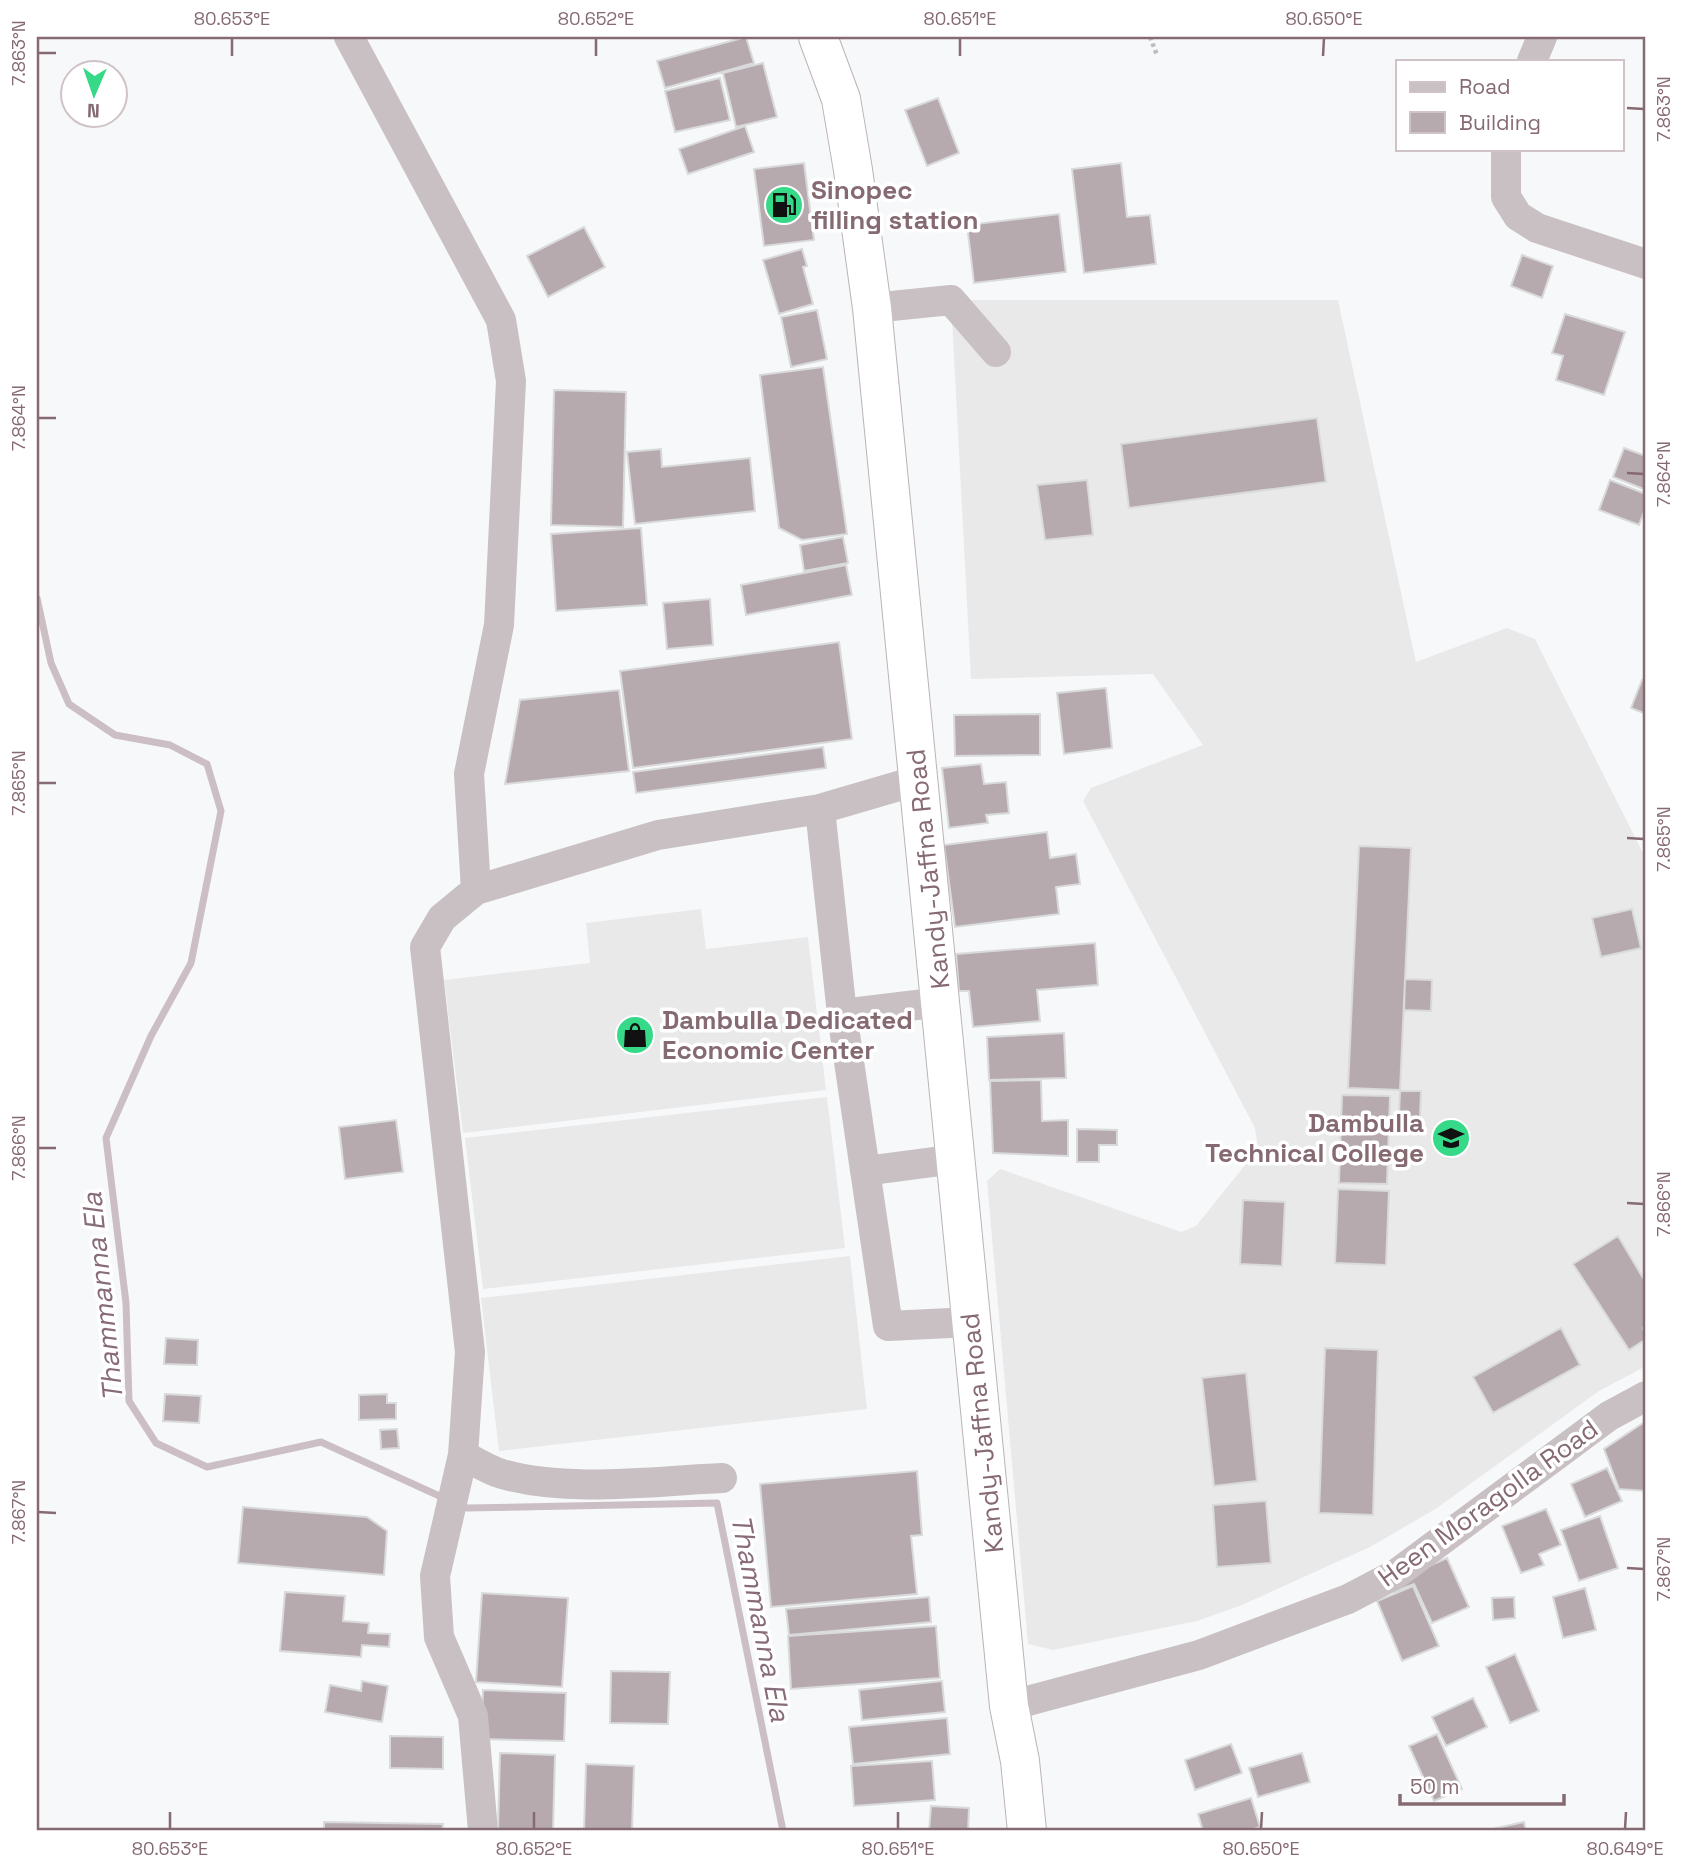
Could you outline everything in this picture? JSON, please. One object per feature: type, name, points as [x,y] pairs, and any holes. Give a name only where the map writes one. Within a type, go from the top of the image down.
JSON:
[{"type":"highway","name":"Kandy-Jaffna Road","points":[[818,37],[841,99],[872,308],[1009,1706],[1020,1761],[1027,1831]]},
{"type":"highway","name":"Kandy-Jaffna Road","points":[[1008,1831],[1009,1706]]},
{"type":"street","points":[[349,37],[501,320],[511,381],[499,625],[470,774],[476,890]]},
{"type":"street","points":[[1532,60],[1542,37]]},
{"type":"street","points":[[1506,150],[1506,197],[1518,216],[1537,228],[1646,264]]},
{"type":"street","points":[[872,308],[951,300],[996,352]]},
{"type":"street","points":[[482,1831],[473,1716],[439,1637],[435,1576],[461,1465],[470,1352],[425,947],[442,918],[476,890],[658,835],[820,809],[919,780]]},
{"type":"street","points":[[820,809],[842,1014],[888,1326],[971,1322]]},
{"type":"street","points":[[842,1014],[941,1002]]},
{"type":"street","points":[[864,1171],[956,1159]]},
{"type":"street","name":"Heen Moragolla Road","points":[[1009,1706],[1199,1655],[1348,1600],[1396,1574],[1609,1416],[1646,1396]]},
{"type":"street","points":[[461,1465],[538,1482],[580,1484],[722,1478]]},
{"type":"path","points":[[1150,37],[1157,55]]},
{"type":"shaded area","name":"Dambulla Technical College","points":[[951,300],[1338,300],[1416,662],[1507,628],[1535,639],[1646,859],[1646,1366],[1599,1391],[1437,1508],[1370,1547],[1242,1605],[1197,1621],[1053,1650],[1028,1644],[987,1181],[1000,1169],[1181,1232],[1196,1226],[1258,1149],[1255,1128],[1083,801],[1091,788],[1203,745],[1153,674],[971,679]]},
{"type":"shaded area","name":"Dambulla Dedicated Economic Center","points":[[701,909],[706,949],[808,937],[826,1090],[463,1133],[444,980],[590,963],[586,923]]},
{"type":"shaded area","name":"Dambulla Dedicated Economic Center","points":[[827,1097],[845,1248],[483,1289],[465,1138]]},
{"type":"shaded area","points":[[850,1256],[867,1409],[499,1451],[481,1298]]},
{"type":"building","points":[[746,37],[754,63],[665,88],[657,61]]},
{"type":"building","points":[[763,63],[777,117],[736,127],[723,73]]},
{"type":"building","points":[[720,78],[730,120],[675,132],[665,91]]},
{"type":"building","points":[[938,98],[959,153],[927,166],[905,110]]},
{"type":"building","points":[[745,126],[754,152],[688,174],[679,149]]},
{"type":"building","name":"Sinopec filling station","points":[[804,163],[814,240],[764,246],[754,169]]},
{"type":"building","points":[[1121,163],[1127,217],[1150,215],[1156,264],[1084,273],[1072,169]]},
{"type":"building","points":[[1059,214],[1066,272],[974,283],[967,225]]},
{"type":"building","points":[[584,227],[605,267],[548,297],[527,256]]},
{"type":"building","points":[[802,249],[807,266],[803,267],[813,304],[779,314],[763,260]]},
{"type":"building","points":[[1522,255],[1553,266],[1542,298],[1511,286]]},
{"type":"building","points":[[817,310],[827,359],[791,367],[781,317]]},
{"type":"building","points":[[1565,314],[1625,332],[1604,395],[1556,380],[1563,356],[1552,353]]},
{"type":"building","points":[[823,367],[847,534],[802,540],[779,528],[760,375]]},
{"type":"building","points":[[554,390],[626,392],[623,527],[551,525]]},
{"type":"building","points":[[1317,418],[1326,482],[1129,508],[1121,444]]},
{"type":"building","points":[[1624,448],[1646,456],[1646,490],[1613,477]]},
{"type":"building","points":[[661,449],[662,467],[750,458],[755,511],[635,524],[627,452]]},
{"type":"building","points":[[1087,480],[1093,535],[1045,540],[1037,485]]},
{"type":"building","points":[[1610,480],[1646,494],[1646,506],[1639,525],[1599,510]]},
{"type":"building","points":[[641,528],[647,605],[556,611],[551,534]]},
{"type":"building","points":[[843,537],[848,563],[804,571],[800,545]]},
{"type":"building","points":[[846,565],[852,595],[746,615],[741,585]]},
{"type":"building","points":[[710,599],[713,645],[667,649],[663,603]]},
{"type":"building","points":[[839,642],[852,739],[633,768],[620,671]]},
{"type":"building","points":[[1642,680],[1646,682],[1646,714],[1631,708]]},
{"type":"building","points":[[1106,688],[1112,748],[1064,754],[1057,693]]},
{"type":"building","points":[[619,690],[629,771],[505,784],[520,700]]},
{"type":"building","points":[[1040,714],[1040,755],[955,756],[954,715]]},
{"type":"building","points":[[823,747],[826,768],[636,793],[633,772]]},
{"type":"building","points":[[981,764],[984,784],[1006,782],[1009,813],[986,815],[988,823],[949,828],[942,768]]},
{"type":"building","points":[[1047,832],[1050,858],[1076,854],[1080,884],[1056,887],[1059,914],[955,927],[944,845]]},
{"type":"building","points":[[1359,846],[1411,848],[1400,1090],[1348,1088]]},
{"type":"building","points":[[1632,909],[1641,948],[1601,957],[1592,918]]},
{"type":"building","points":[[1095,943],[1098,985],[1037,990],[1040,1021],[973,1027],[969,991],[959,991],[956,954]]},
{"type":"building","points":[[1405,979],[1432,980],[1431,1011],[1404,1010]]},
{"type":"building","points":[[1064,1033],[1066,1078],[989,1080],[987,1037]]},
{"type":"building","points":[[1041,1080],[1042,1121],[1068,1120],[1068,1156],[993,1153],[990,1081]]},
{"type":"building","points":[[1400,1091],[1421,1091],[1420,1117],[1399,1116]]},
{"type":"building","points":[[1342,1095],[1390,1096],[1387,1184],[1339,1183]]},
{"type":"building","points":[[396,1120],[403,1172],[345,1179],[339,1127]]},
{"type":"building","points":[[1077,1129],[1117,1130],[1117,1145],[1099,1145],[1099,1162],[1077,1162]]},
{"type":"building","points":[[1338,1189],[1389,1191],[1386,1265],[1335,1263]]},
{"type":"building","points":[[1243,1200],[1285,1202],[1282,1266],[1240,1264]]},
{"type":"building","points":[[1618,1236],[1646,1283],[1646,1325],[1643,1328],[1646,1339],[1629,1350],[1573,1264]]},
{"type":"building","points":[[1561,1328],[1580,1365],[1493,1413],[1473,1377]]},
{"type":"building","points":[[166,1338],[198,1340],[197,1365],[164,1364]]},
{"type":"building","points":[[1325,1348],[1378,1350],[1373,1515],[1319,1513]]},
{"type":"building","points":[[1246,1373],[1257,1481],[1214,1486],[1202,1378]]},
{"type":"building","points":[[165,1394],[201,1396],[199,1423],[163,1421]]},
{"type":"building","points":[[387,1394],[387,1403],[396,1403],[396,1419],[359,1420],[359,1395]]},
{"type":"building","points":[[1646,1421],[1646,1491],[1619,1489],[1604,1449]]},
{"type":"building","points":[[397,1429],[399,1448],[381,1449],[380,1430]]},
{"type":"building","points":[[1607,1468],[1622,1501],[1585,1517],[1571,1484]]},
{"type":"building","points":[[917,1471],[922,1535],[911,1536],[917,1594],[771,1607],[760,1484]]},
{"type":"building","points":[[1266,1501],[1271,1563],[1217,1567],[1213,1505]]},
{"type":"building","points":[[243,1507],[367,1517],[387,1531],[384,1575],[238,1563]]},
{"type":"building","points":[[1546,1509],[1561,1545],[1539,1554],[1544,1565],[1521,1573],[1502,1526]]},
{"type":"building","points":[[1600,1516],[1618,1568],[1579,1581],[1561,1530]]},
{"type":"building","points":[[1447,1558],[1469,1607],[1432,1623],[1414,1584],[1394,1592],[1390,1583]]},
{"type":"building","points":[[1413,1586],[1439,1646],[1402,1661],[1377,1601]]},
{"type":"building","points":[[1585,1588],[1596,1630],[1563,1638],[1553,1597]]},
{"type":"building","points":[[285,1592],[345,1596],[343,1621],[369,1623],[368,1633],[390,1634],[389,1647],[362,1645],[361,1657],[280,1651]]},
{"type":"building","points":[[482,1593],[568,1598],[562,1687],[476,1682]]},
{"type":"building","points":[[929,1597],[931,1622],[789,1635],[786,1609]]},
{"type":"building","points":[[1514,1597],[1515,1618],[1493,1620],[1492,1598]]},
{"type":"building","points":[[936,1626],[940,1678],[791,1689],[788,1636]]},
{"type":"building","points":[[1515,1654],[1539,1711],[1510,1723],[1486,1667]]},
{"type":"building","points":[[611,1671],[670,1672],[668,1724],[610,1723]]},
{"type":"building","points":[[362,1681],[388,1686],[382,1722],[325,1712],[330,1685],[361,1691]]},
{"type":"building","points":[[942,1681],[945,1712],[862,1720],[859,1690]]},
{"type":"building","points":[[483,1690],[566,1693],[564,1741],[481,1739]]},
{"type":"building","points":[[1473,1698],[1487,1727],[1446,1746],[1432,1717]]},
{"type":"building","points":[[947,1718],[950,1754],[853,1764],[849,1727]]},
{"type":"building","points":[[1437,1734],[1462,1789],[1434,1801],[1409,1746]]},
{"type":"building","points":[[390,1736],[443,1737],[443,1769],[390,1768]]},
{"type":"building","points":[[1231,1744],[1242,1773],[1195,1790],[1185,1760]]},
{"type":"building","points":[[500,1753],[555,1755],[553,1831],[498,1831]]},
{"type":"building","points":[[1302,1753],[1310,1782],[1258,1797],[1249,1768]]},
{"type":"building","points":[[932,1761],[935,1800],[854,1806],[851,1766]]},
{"type":"building","points":[[586,1764],[634,1766],[632,1831],[584,1831]]},
{"type":"building","points":[[1251,1798],[1260,1827],[1247,1831],[1203,1831],[1198,1814]]},
{"type":"building","points":[[931,1806],[969,1808],[968,1831],[929,1831]]},
{"type":"building","points":[[324,1822],[443,1824],[442,1831],[324,1831]]},
{"type":"building","points":[[1524,1822],[1526,1831],[1492,1831],[1492,1829]]},
{"type":"waterway","name":"Thammanna Ela","points":[[37,598],[51,663],[69,704],[115,735],[170,745],[207,764],[221,811],[191,963],[151,1036],[106,1138],[126,1303],[129,1401],[156,1443],[207,1467],[321,1442],[446,1499]]},
{"type":"waterway","name":"Thammanna Ela","points":[[460,1505],[467,1508],[717,1503],[783,1831]]},
{"type":"place","name":"Sinopec filling station","points":[[784,205]]},
{"type":"place","name":"Dambulla Dedicated Economic Center","points":[[635,1035]]},
{"type":"place","name":"Dambulla Technical College","points":[[1451,1138]]}]
